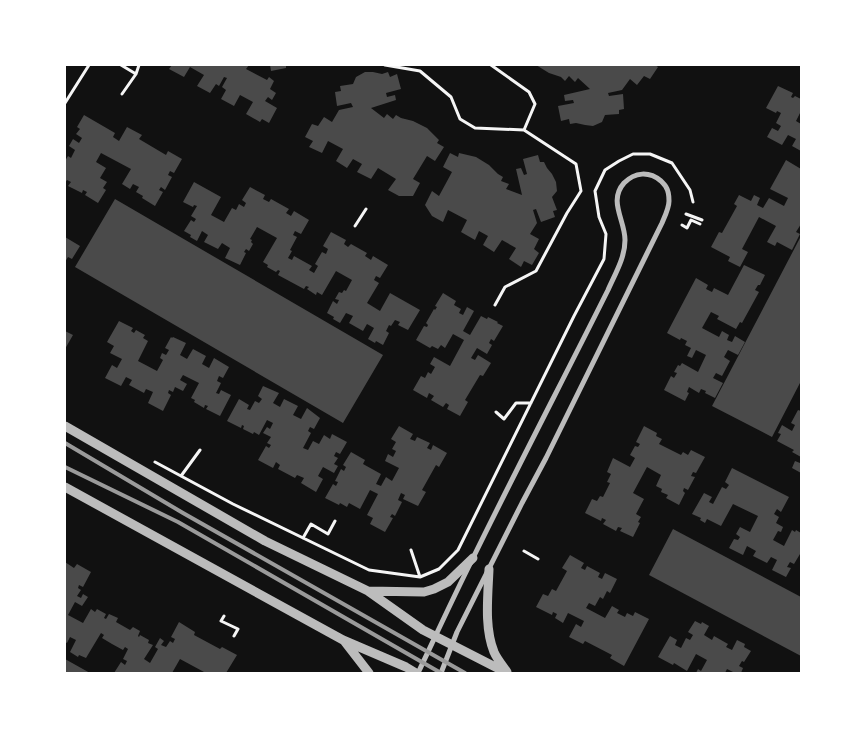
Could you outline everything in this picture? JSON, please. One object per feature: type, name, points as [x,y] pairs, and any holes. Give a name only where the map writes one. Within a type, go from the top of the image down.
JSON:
[{"type":"street","points":[[65,487],[343,640],[417,673],[623,258],[625,240],[622,220],[616,202],[618,194],[626,181],[635,176],[645,174],[655,176],[667,187],[669,203],[662,223],[546,458],[457,632],[442,673]]},
{"type":"street","points":[[65,426],[265,541],[368,591],[422,630],[507,673]]},
{"type":"street","points":[[368,591],[424,592],[434,589],[448,582],[473,558]]},
{"type":"street","points":[[489,569],[488,610],[490,639],[495,654],[507,673]]},
{"type":"street","points":[[343,640],[369,673]]},
{"type":"path","points":[[65,103],[89,65]]},
{"type":"path","points":[[121,65],[136,74]]},
{"type":"path","points":[[122,94],[136,74],[139,65]]},
{"type":"path","points":[[384,65],[420,71],[451,97],[460,119],[475,128],[524,130],[576,164],[581,191],[566,213],[536,271],[505,287],[495,305]]},
{"type":"path","points":[[491,65],[529,92],[535,104],[524,130]]},
{"type":"path","points":[[148,458],[233,504],[369,570],[420,577],[439,569],[458,550],[604,259],[606,234],[599,217],[595,192],[605,170],[633,154],[650,154],[672,163],[690,190],[693,202]]},
{"type":"path","points":[[356,226],[366,208]]},
{"type":"path","points":[[682,224],[687,228],[691,220],[701,222],[686,214]]},
{"type":"path","points":[[496,412],[504,420],[516,403],[531,403]]},
{"type":"path","points":[[181,476],[200,450]]},
{"type":"path","points":[[303,538],[311,524],[328,534],[335,521]]},
{"type":"path","points":[[411,550],[420,577]]},
{"type":"path","points":[[524,551],[538,559]]},
{"type":"path","points":[[224,616],[221,621],[238,629],[234,636]]},
{"type":"building","points":[[172,65],[249,65],[246,69],[267,80],[269,77],[274,81],[270,89],[276,93],[272,100],[268,97],[265,101],[277,108],[269,123],[262,119],[260,122],[246,114],[253,102],[240,95],[234,106],[221,99],[226,90],[222,87],[227,78],[224,77],[219,86],[216,84],[210,93],[197,86],[204,75],[190,67],[184,77],[169,69]]},
{"type":"building","points":[[270,65],[286,65],[286,68],[271,71]]},
{"type":"building","points":[[536,65],[655,65],[658,67],[650,79],[644,76],[637,85],[630,79],[622,90],[608,93],[609,96],[623,94],[624,109],[619,110],[619,114],[605,115],[602,122],[593,126],[576,123],[570,124],[569,119],[561,121],[558,106],[574,103],[573,100],[565,101],[564,95],[590,89],[578,78],[575,82],[569,76],[565,81],[561,77],[549,73]]},
{"type":"building","points":[[365,72],[382,74],[388,72],[390,77],[397,74],[401,89],[386,93],[387,97],[395,95],[396,100],[371,108],[384,118],[387,114],[393,119],[396,115],[427,128],[439,140],[437,143],[444,147],[435,161],[427,156],[413,179],[420,183],[413,196],[399,196],[388,190],[396,179],[378,168],[371,179],[357,172],[362,164],[353,159],[347,168],[336,161],[343,149],[328,141],[322,153],[309,147],[313,141],[305,137],[312,124],[318,126],[324,117],[332,122],[339,110],[353,107],[351,103],[337,106],[335,92],[341,91],[340,86],[353,84],[356,77]]},
{"type":"building","points":[[778,86],[793,93],[791,97],[795,96],[801,99],[801,111],[796,121],[801,124],[801,151],[792,146],[796,139],[788,135],[782,145],[767,137],[772,128],[778,131],[781,126],[776,123],[781,113],[777,111],[776,113],[766,108]]},
{"type":"building","points":[[84,115],[115,133],[113,137],[119,141],[127,127],[142,135],[139,139],[166,155],[168,151],[182,159],[174,173],[170,171],[168,175],[172,177],[165,190],[161,187],[159,190],[163,192],[155,206],[136,192],[139,187],[133,184],[130,189],[122,184],[131,169],[101,153],[96,162],[106,168],[100,178],[107,182],[103,188],[106,190],[98,203],[85,195],[87,192],[83,190],[82,193],[68,186],[71,182],[67,180],[65,183],[65,161],[68,156],[71,158],[75,150],[69,146],[73,139],[79,143],[82,138],[76,134],[80,129],[77,127]]},
{"type":"building","points":[[450,153],[458,157],[459,153],[476,157],[503,177],[501,181],[509,184],[506,189],[522,195],[516,169],[521,168],[524,175],[527,174],[523,159],[538,155],[540,162],[544,162],[556,182],[557,191],[552,197],[557,210],[553,211],[555,217],[541,222],[536,209],[533,210],[537,223],[530,234],[539,239],[534,249],[539,253],[532,265],[524,261],[521,267],[509,259],[516,248],[502,240],[494,252],[483,245],[488,236],[479,231],[475,240],[461,232],[467,220],[448,210],[443,222],[432,216],[425,205],[432,191],[439,196],[452,172],[443,167]]},
{"type":"building","points":[[786,160],[801,169],[801,224],[796,232],[800,234],[792,250],[777,242],[775,246],[767,242],[776,226],[759,217],[742,249],[748,252],[740,267],[728,261],[730,257],[711,247],[719,232],[722,233],[737,206],[734,204],[739,195],[751,201],[754,195],[760,198],[757,205],[763,208],[769,198],[784,206],[788,198],[770,189]]},
{"type":"building","points":[[194,182],[221,197],[211,215],[224,222],[232,208],[236,210],[239,204],[244,207],[246,203],[242,200],[250,187],[265,195],[263,199],[269,202],[271,199],[289,209],[286,213],[291,216],[294,211],[309,220],[301,234],[295,231],[293,235],[297,237],[288,258],[292,260],[294,256],[312,266],[309,270],[314,273],[318,266],[315,264],[322,252],[326,254],[328,249],[323,246],[331,232],[346,240],[344,244],[348,247],[351,244],[367,253],[365,256],[371,260],[373,256],[388,265],[380,278],[376,276],[374,280],[379,283],[367,303],[380,311],[390,293],[420,310],[408,330],[398,325],[400,322],[395,320],[386,331],[389,333],[383,345],[368,339],[374,328],[367,324],[363,331],[349,323],[353,316],[346,313],[340,323],[333,319],[334,317],[327,313],[333,301],[337,304],[339,300],[335,299],[339,292],[346,291],[352,280],[336,271],[322,295],[317,292],[316,295],[307,289],[309,287],[306,286],[304,289],[278,275],[280,271],[276,272],[267,267],[268,265],[263,262],[277,238],[257,227],[250,239],[253,244],[249,251],[246,249],[244,252],[246,253],[240,265],[225,258],[230,248],[222,243],[218,249],[204,242],[208,235],[202,231],[197,241],[190,237],[191,235],[184,231],[191,220],[194,222],[196,219],[191,216],[197,206],[194,205],[193,207],[183,202]]},
{"type":"building","points":[[115,199],[383,355],[343,423],[75,267]]},
{"type":"building","points":[[801,236],[801,381],[772,437],[712,406]]},
{"type":"building","points":[[65,237],[80,246],[72,259],[68,257],[65,262]]},
{"type":"building","points":[[744,265],[765,275],[755,290],[759,292],[742,323],[740,322],[736,329],[717,319],[719,316],[711,312],[702,328],[719,337],[722,331],[729,335],[727,340],[732,342],[735,336],[745,342],[738,355],[728,350],[724,357],[730,361],[722,376],[716,373],[713,378],[723,383],[715,398],[705,393],[706,391],[701,389],[699,393],[689,387],[687,392],[689,393],[685,401],[664,390],[671,376],[674,378],[677,373],[674,372],[678,365],[680,366],[682,363],[698,372],[706,355],[696,350],[692,358],[687,356],[691,348],[685,345],[687,341],[681,338],[680,340],[667,333],[696,278],[708,285],[706,289],[712,292],[714,288],[728,295]]},
{"type":"building","points":[[443,293],[456,301],[454,305],[461,309],[459,313],[463,315],[467,307],[474,311],[463,331],[470,335],[481,316],[487,319],[488,317],[503,326],[494,341],[491,339],[489,343],[492,345],[487,354],[477,348],[471,358],[475,360],[478,355],[491,363],[483,376],[480,375],[465,400],[468,402],[460,416],[447,409],[449,405],[446,403],[443,407],[431,400],[434,396],[429,393],[427,398],[413,390],[421,376],[425,378],[428,372],[431,374],[435,367],[430,364],[434,357],[450,366],[464,340],[453,334],[445,348],[441,345],[438,349],[432,346],[430,348],[416,340],[424,326],[427,327],[426,323],[437,307],[435,306]]},
{"type":"building","points":[[119,321],[133,328],[131,331],[134,333],[136,330],[145,335],[143,338],[148,341],[138,361],[157,371],[163,360],[160,358],[162,353],[166,355],[169,350],[165,348],[171,337],[186,343],[180,355],[187,359],[193,349],[206,356],[202,364],[209,368],[214,358],[229,367],[223,378],[219,376],[217,381],[221,383],[216,393],[219,394],[221,390],[231,395],[220,416],[206,409],[208,406],[205,405],[204,408],[194,402],[195,400],[191,398],[199,383],[183,375],[180,380],[187,384],[183,391],[175,387],[173,392],[169,390],[168,393],[171,395],[163,411],[148,403],[153,392],[146,389],[144,393],[129,385],[132,380],[126,377],[121,386],[105,378],[112,365],[117,368],[122,359],[110,353],[114,346],[107,342]]},
{"type":"building","points":[[65,331],[73,335],[65,349]]},
{"type":"building","points":[[263,386],[279,393],[273,403],[280,407],[284,399],[298,406],[293,415],[301,419],[307,408],[320,418],[314,429],[310,427],[308,431],[311,433],[303,448],[308,450],[313,441],[319,444],[324,435],[330,439],[332,434],[347,442],[340,454],[336,452],[334,456],[338,458],[334,464],[338,466],[334,473],[323,467],[318,476],[323,479],[316,492],[301,483],[304,478],[297,475],[295,478],[278,469],[280,465],[276,462],[273,468],[258,460],[266,446],[269,448],[271,445],[267,443],[271,437],[263,433],[267,427],[270,429],[273,423],[267,420],[259,435],[243,429],[244,426],[242,425],[241,428],[227,421],[239,399],[249,405],[247,409],[250,410],[255,401],[259,403],[262,399],[258,396]]},
{"type":"building","points":[[798,410],[801,411],[801,457],[792,452],[794,450],[777,441],[781,434],[778,433],[782,425],[792,431],[795,425],[791,423]]},
{"type":"building","points":[[399,426],[413,434],[410,439],[415,441],[417,437],[430,443],[427,448],[431,450],[433,445],[447,453],[439,467],[436,465],[422,490],[426,492],[418,506],[403,499],[405,495],[401,493],[398,500],[402,502],[395,516],[392,514],[390,517],[393,518],[385,532],[370,524],[373,518],[367,515],[378,494],[370,490],[360,509],[349,503],[347,507],[340,503],[339,505],[325,498],[333,484],[336,486],[338,482],[335,481],[341,469],[344,471],[346,467],[343,465],[351,452],[365,460],[363,464],[381,474],[376,484],[381,486],[386,477],[392,481],[399,468],[385,461],[388,454],[393,457],[396,451],[392,449],[396,442],[391,439]]},
{"type":"building","points":[[644,426],[657,433],[656,436],[662,439],[659,444],[681,455],[683,452],[688,455],[691,450],[705,457],[696,473],[693,472],[691,476],[695,477],[688,490],[684,488],[683,491],[685,493],[679,505],[666,498],[668,495],[661,492],[662,489],[656,486],[661,475],[647,467],[633,493],[644,499],[636,514],[641,517],[633,537],[620,531],[622,528],[618,527],[616,531],[603,524],[606,520],[602,518],[601,521],[585,513],[592,499],[597,501],[600,496],[603,497],[610,483],[607,482],[611,474],[607,472],[613,458],[630,467],[635,458],[630,455],[635,446],[638,447],[640,444],[636,442]]},
{"type":"building","points":[[795,461],[800,463],[801,461],[801,473],[792,468]]},
{"type":"building","points":[[732,468],[789,497],[781,512],[777,509],[774,514],[779,517],[776,523],[783,527],[781,532],[778,531],[773,540],[784,546],[792,530],[801,533],[801,554],[794,564],[790,562],[787,567],[791,568],[786,577],[772,570],[777,560],[771,557],[767,563],[753,556],[756,551],[747,546],[743,555],[729,548],[734,539],[738,540],[740,537],[736,534],[740,527],[750,532],[758,516],[733,504],[721,526],[707,519],[705,523],[700,520],[701,518],[692,514],[704,493],[712,497],[709,502],[713,504],[722,487],[726,489],[729,485],[725,482]]},
{"type":"building","points":[[673,529],[801,597],[801,656],[649,575]]},
{"type":"building","points":[[570,555],[584,563],[581,568],[585,570],[587,566],[600,573],[598,577],[602,579],[605,573],[617,579],[610,593],[607,591],[603,599],[600,597],[595,606],[589,603],[586,608],[605,618],[612,606],[619,610],[617,613],[625,617],[627,613],[633,616],[635,612],[649,619],[624,666],[610,658],[612,655],[585,641],[583,644],[569,637],[576,624],[581,627],[584,621],[568,613],[563,623],[555,618],[557,614],[553,612],[552,615],[536,607],[543,594],[548,596],[552,589],[556,591],[567,571],[562,568]]},
{"type":"building","points":[[65,562],[74,568],[77,564],[91,572],[83,587],[79,585],[78,588],[81,590],[77,596],[81,598],[83,594],[88,597],[82,606],[75,602],[68,615],[83,623],[91,609],[95,612],[97,609],[106,614],[104,618],[106,619],[109,614],[118,618],[116,622],[130,630],[133,627],[140,631],[138,636],[140,635],[149,640],[148,643],[153,645],[144,659],[150,663],[158,649],[155,647],[160,638],[164,641],[161,645],[166,647],[170,641],[173,643],[175,639],[171,637],[179,622],[195,632],[194,635],[220,649],[222,647],[237,655],[226,673],[203,673],[180,659],[172,673],[114,673],[121,662],[125,665],[127,661],[123,659],[128,649],[125,647],[123,650],[112,644],[102,638],[104,635],[101,633],[86,658],[79,655],[78,657],[70,652],[76,640],[70,637],[67,643],[65,642]]},
{"type":"building","points":[[695,621],[709,626],[704,635],[712,640],[714,636],[728,644],[726,647],[732,650],[737,640],[745,644],[744,647],[751,651],[739,666],[743,668],[741,673],[735,673],[727,669],[725,673],[696,673],[698,669],[701,671],[707,660],[696,654],[687,671],[674,663],[673,665],[658,657],[670,636],[677,640],[675,645],[681,648],[686,638],[690,640],[693,635],[688,632]]},
{"type":"building","points":[[65,659],[90,673],[65,673]]},
{"type":"railway","points":[[65,443],[183,513],[465,673]]},
{"type":"railway","points":[[65,467],[178,522],[441,673]]}]
